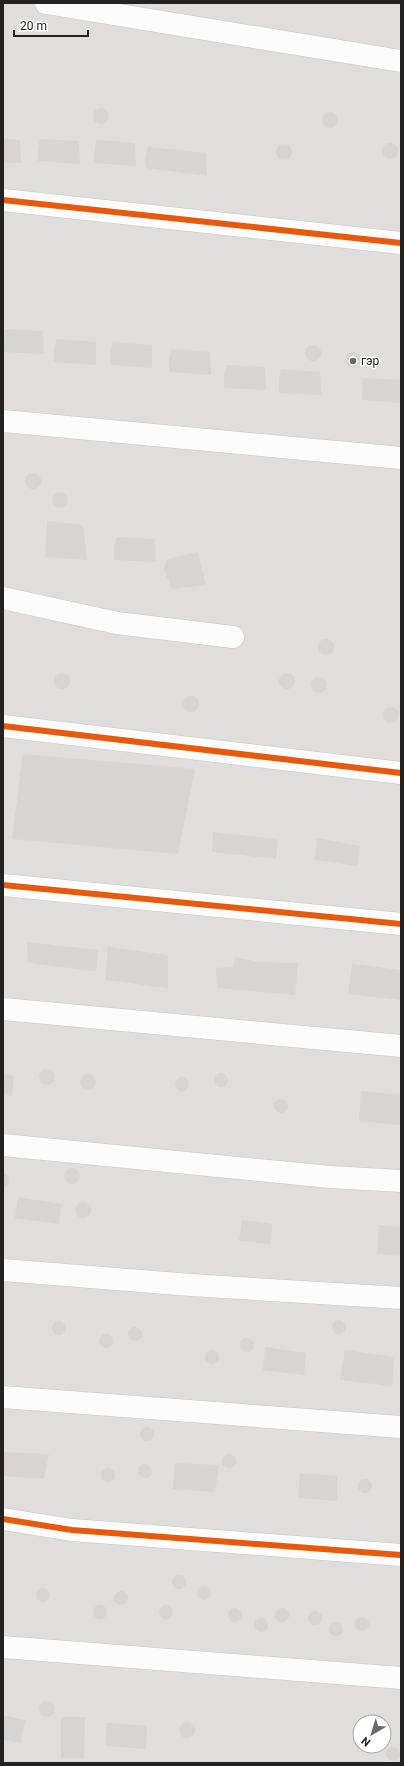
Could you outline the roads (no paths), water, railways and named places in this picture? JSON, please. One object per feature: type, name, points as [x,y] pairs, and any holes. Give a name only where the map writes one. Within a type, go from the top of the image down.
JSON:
[{"type":"street","points":[[46,3],[401,61]]},
{"type":"street","points":[[3,200],[401,243]]},
{"type":"street","points":[[3,421],[401,458]]},
{"type":"street","points":[[3,598],[117,623],[233,637]]},
{"type":"street","points":[[3,726],[401,773]]},
{"type":"street","points":[[3,884],[401,924]]},
{"type":"street","points":[[3,1009],[401,1046]]},
{"type":"street","points":[[3,1145],[330,1177],[401,1181]]},
{"type":"street","points":[[3,1270],[191,1285],[401,1298]]},
{"type":"street","points":[[3,1397],[401,1427]]},
{"type":"street","points":[[3,1520],[72,1530],[401,1555]]},
{"type":"street","points":[[3,1647],[401,1678]]},
{"type":"place","name":"гэр","points":[[353,361]]}]
